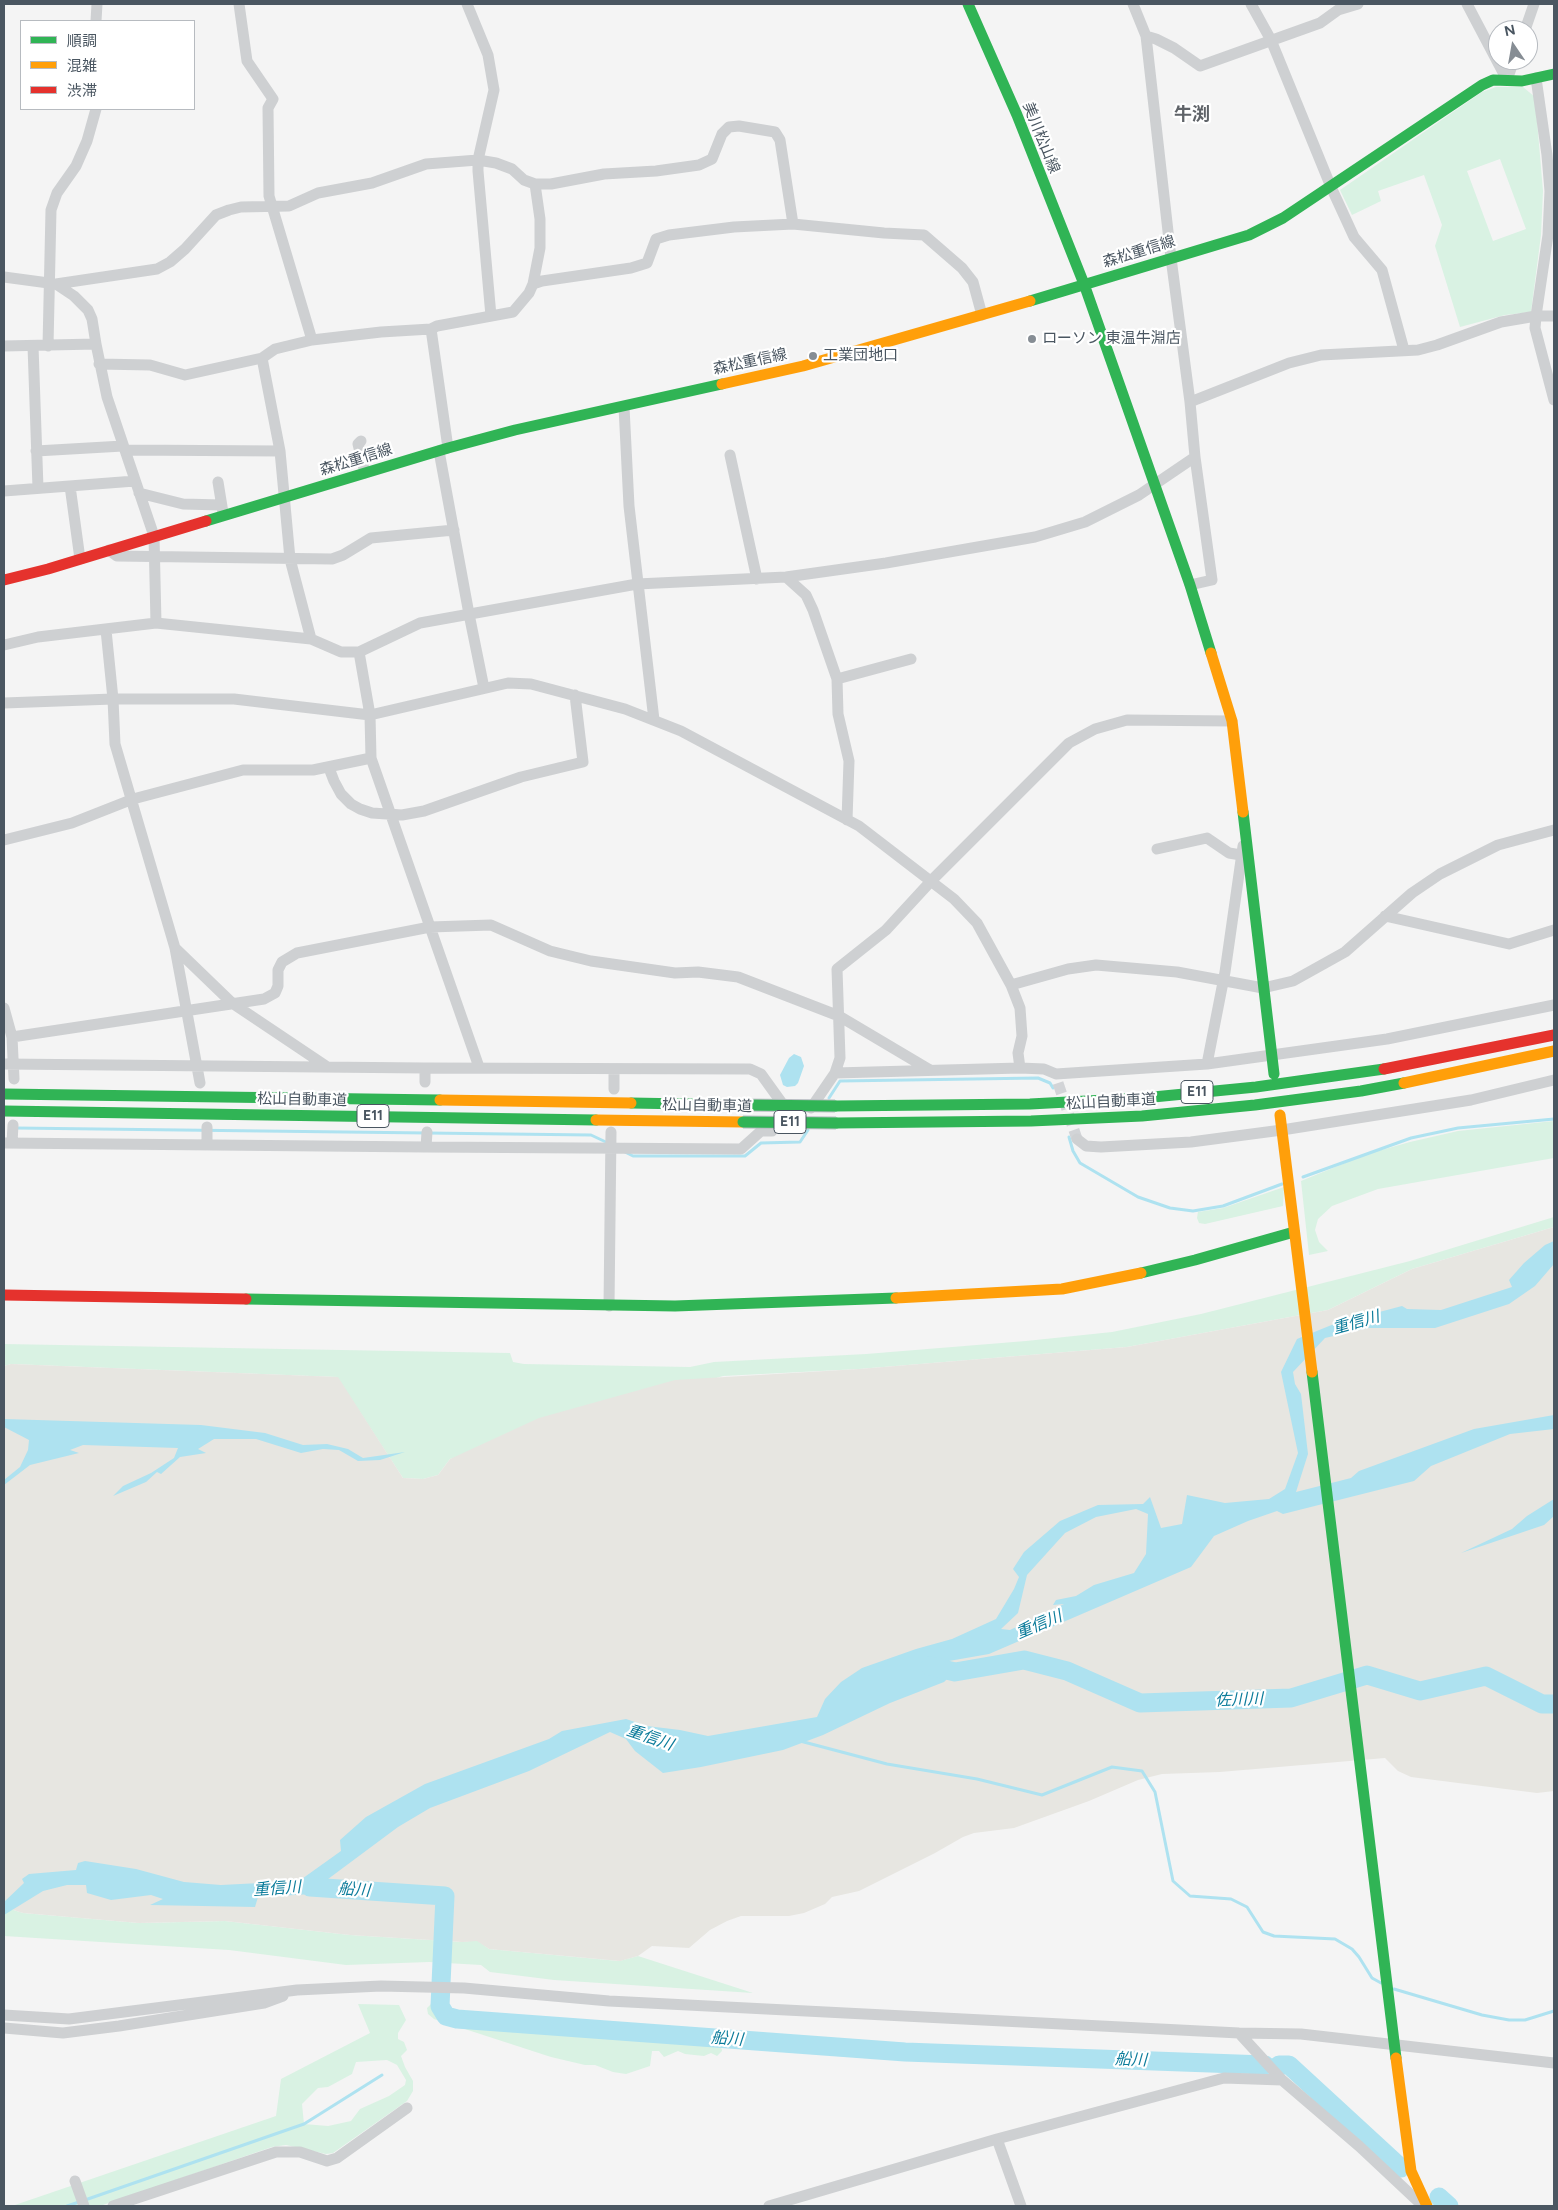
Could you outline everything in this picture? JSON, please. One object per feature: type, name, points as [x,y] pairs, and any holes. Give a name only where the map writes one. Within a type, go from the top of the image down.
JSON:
[{"type":"main road","name":"美川松山線","points":[[968,4],[1017,115],[1084,284],[1190,585],[1232,721],[1274,1074]]},
{"type":"main road","name":"森松重信線","points":[[4,580],[154,536],[222,510],[284,498],[444,449],[803,366],[1222,244],[1249,235],[1283,218],[1482,85],[1494,80],[1522,81],[1554,74]]},
{"type":"main road","name":"松山自動車道","points":[[4,1094],[835,1106],[1030,1104],[1144,1098],[1359,1074],[1463,1055],[1554,1035]]},
{"type":"main road","name":"松山自動車道","points":[[4,1111],[836,1123],[1041,1120],[1142,1116],[1255,1105],[1361,1091],[1466,1071],[1554,1051]]},
{"type":"main road","points":[[1280,1115],[1393,2038],[1411,2171],[1425,2206]]},
{"type":"main road","points":[[4,1295],[609,1306],[948,1296],[1062,1289],[1102,1282],[1195,1260],[1294,1232]]},
{"type":"street","points":[[96,20],[97,4]]},
{"type":"street","points":[[238,4],[246,61],[273,99],[268,108],[269,196],[312,340]]},
{"type":"street","points":[[467,4],[488,55],[494,90],[478,160],[491,316]]},
{"type":"street","points":[[1133,4],[1146,36],[1195,457],[1212,580],[1190,585]]},
{"type":"street","points":[[1251,4],[1271,40],[1331,187],[1354,237],[1382,270],[1404,350]]},
{"type":"street","points":[[1146,36],[1156,38],[1200,66],[1320,23],[1338,10],[1358,4]]},
{"type":"street","points":[[1467,4],[1507,80]]},
{"type":"street","points":[[1528,20],[1534,4]]},
{"type":"street","points":[[1507,80],[1510,70]]},
{"type":"street","points":[[1536,78],[1550,191],[1548,235],[1534,328],[1554,400]]},
{"type":"street","points":[[48,346],[52,284],[51,210],[56,193],[76,166],[87,141],[96,110]]},
{"type":"street","points":[[4,277],[52,284],[158,269],[170,262],[185,249],[216,215],[241,207],[289,206],[318,193],[372,183],[426,164],[478,160],[496,162],[512,169],[524,180],[535,184],[550,184],[604,174],[656,171],[699,165],[712,159],[722,134],[729,127],[752,127],[775,132],[780,140],[793,224]]},
{"type":"street","points":[[99,364],[150,365],[185,375],[262,358],[275,349],[312,340],[381,332],[431,329],[513,312],[529,293],[533,284],[540,248],[540,219],[535,184]]},
{"type":"street","points":[[533,284],[560,278],[631,268],[647,263],[656,239],[668,235],[734,227],[793,224],[884,233],[924,234],[962,268],[972,282],[982,315]]},
{"type":"street","points":[[52,284],[74,296],[88,310],[92,319],[99,364],[107,397],[154,536],[156,623]]},
{"type":"street","points":[[1190,402],[1289,363],[1313,357],[1438,346],[1500,322],[1536,316],[1554,316]]},
{"type":"street","points":[[431,329],[454,530],[468,614],[484,688]]},
{"type":"street","points":[[4,346],[96,344]]},
{"type":"street","points":[[33,346],[38,488]]},
{"type":"street","points":[[262,358],[280,451],[290,559],[311,639]]},
{"type":"street","points":[[624,406],[629,506],[654,720]]},
{"type":"street","points":[[361,441],[358,444],[364,474]]},
{"type":"street","points":[[36,451],[124,448],[280,451]]},
{"type":"street","points":[[730,455],[745,516],[757,579]]},
{"type":"street","points":[[4,645],[38,637],[156,623],[311,639],[342,652],[359,652],[420,622],[637,584],[786,577],[1035,537],[1085,522],[1139,496],[1195,457]]},
{"type":"street","points":[[4,490],[135,481]]},
{"type":"street","points":[[139,493],[183,504],[222,510],[218,482]]},
{"type":"street","points":[[70,486],[80,559]]},
{"type":"street","points":[[109,550],[117,556],[332,559],[343,555],[371,538],[454,530]]},
{"type":"street","points":[[786,577],[806,595],[810,602],[837,679],[838,714],[849,761],[847,820]]},
{"type":"street","points":[[106,630],[113,699],[115,744],[175,948],[200,1083]]},
{"type":"street","points":[[359,652],[370,715],[371,758],[479,1067]]},
{"type":"street","points":[[837,679],[912,659]]},
{"type":"street","points":[[4,703],[113,699],[234,699],[370,715],[508,683],[531,684],[625,709],[681,731],[859,826],[932,880],[954,899],[977,923],[1011,985],[1020,1008],[1022,1036],[1018,1053],[1020,1068]]},
{"type":"street","points":[[329,768],[334,782],[351,804],[372,813],[402,815],[424,811],[521,777],[583,762],[575,695]]},
{"type":"street","points":[[13,1124],[8,1143],[611,1149],[741,1148],[760,1131],[795,1131],[834,1074],[840,1058],[837,968],[886,930],[932,880],[1068,744],[1095,729],[1127,720],[1232,721]]},
{"type":"street","points":[[4,840],[72,822],[132,799],[243,770],[313,770],[371,758]]},
{"type":"street","points":[[1011,985],[1068,969],[1096,965],[1177,972],[1223,982],[1264,988],[1294,981],[1345,952],[1419,888],[1440,874],[1498,846],[1554,830]]},
{"type":"street","points":[[1207,1064],[1223,982],[1245,836]]},
{"type":"street","points":[[1157,849],[1207,838],[1229,852],[1241,855]]},
{"type":"street","points":[[1385,916],[1509,944],[1554,930]]},
{"type":"street","points":[[12,1037],[232,1002],[264,999],[274,993],[278,986],[278,970],[282,962],[297,953],[430,927],[491,925],[550,951],[591,961],[675,972],[698,972],[738,977],[839,1016],[931,1070]]},
{"type":"street","points":[[175,948],[232,1002],[326,1066]]},
{"type":"street","points":[[834,1074],[1020,1068],[1044,1069],[1057,1078],[1207,1064],[1272,1057],[1387,1039],[1554,1005]]},
{"type":"street","points":[[4,1008],[12,1037],[8,1064],[14,1079]]},
{"type":"street","points":[[8,1064],[750,1069],[761,1074],[785,1108],[804,1117]]},
{"type":"street","points":[[425,1068],[425,1082]]},
{"type":"street","points":[[614,1069],[614,1089]]},
{"type":"street","points":[[1078,1139],[1086,1146],[1101,1147],[1191,1142],[1282,1130],[1471,1100],[1554,1080]]},
{"type":"street","points":[[207,1127],[207,1145]]},
{"type":"street","points":[[426,1132],[426,1147]]},
{"type":"street","points":[[609,1306],[611,1132]]},
{"type":"street","points":[[4,2015],[69,2019],[297,1990],[381,1986],[464,1988],[618,2002],[1238,2033],[1393,2038],[1554,2063]]},
{"type":"street","points":[[4,2028],[63,2032],[119,2026],[264,2003],[297,1990]]},
{"type":"street","points":[[1238,2033],[1282,2080],[1425,2206]]},
{"type":"street","points":[[769,2206],[997,2139],[1224,2078],[1282,2080]]},
{"type":"street","points":[[113,2206],[276,2152],[300,2152],[327,2161],[337,2158],[408,2108]]},
{"type":"street","points":[[997,2139],[1021,2206]]},
{"type":"street","points":[[75,2182],[84,2206]]},
{"type":"green space","points":[[1496,87],[1523,87],[1535,97],[1543,191],[1541,235],[1531,312],[1505,315],[1460,327],[1435,246],[1442,225],[1424,175],[1378,191],[1381,201],[1352,215],[1340,190],[1482,92]],"holes":[[[1500,159],[1526,229],[1493,241],[1467,171]]]},
{"type":"green space","points":[[1554,1121],[1554,1158],[1378,1189],[1332,1206],[1318,1219],[1315,1230],[1319,1242],[1328,1251],[1309,1255],[1301,1181],[1367,1154],[1410,1142],[1458,1131]]},
{"type":"green space","points":[[1284,1187],[1283,1206],[1205,1224],[1199,1223],[1197,1218],[1198,1212],[1223,1208]]},
{"type":"green space","points":[[1554,1217],[1554,1227],[1412,1269],[1328,1310],[1127,1347],[859,1369],[723,1376],[450,1459],[438,1475],[423,1479],[403,1478],[337,1377],[11,1364],[4,1366],[4,1344],[510,1353],[513,1362],[524,1364],[690,1367],[714,1362],[866,1354],[1026,1341],[1112,1332],[1201,1314],[1410,1261]]},
{"type":"green space","points":[[4,1907],[23,1913],[139,1923],[225,1921],[350,1935],[463,1942],[477,1940],[489,1949],[619,1961],[638,1956],[753,1993],[554,1980],[490,1972],[481,1965],[429,1962],[346,1965],[229,1950],[4,1936]]},
{"type":"green space","points":[[432,2003],[436,2004],[444,2017],[451,2020],[716,2042],[721,2045],[722,2051],[717,2056],[711,2053],[704,2056],[685,2054],[678,2051],[664,2057],[659,2051],[652,2051],[650,2066],[626,2074],[613,2072],[595,2065],[585,2065],[551,2057],[434,2019],[428,2014],[427,2008]]},
{"type":"green space","points":[[358,2004],[399,2005],[406,2020],[398,2033],[398,2039],[404,2042],[407,2050],[401,2056],[413,2081],[413,2091],[407,2101],[333,2153],[326,2154],[286,2145],[272,2147],[100,2206],[12,2206],[276,2116],[281,2079],[370,2033]],"holes":[[[387,2060],[397,2065],[406,2080],[405,2085],[389,2096],[360,2109],[351,2121],[328,2126],[304,2124],[302,2104],[318,2088],[328,2087],[352,2074],[356,2062]]]},
{"type":"sand","points":[[1554,1227],[1554,1791],[1537,1793],[1411,1777],[1398,1771],[1385,1758],[1220,1772],[1162,1774],[1138,1780],[1089,1801],[1014,1828],[974,1833],[963,1837],[859,1891],[832,1897],[825,1904],[804,1913],[789,1916],[741,1916],[710,1930],[689,1948],[652,1946],[638,1956],[620,1961],[489,1949],[477,1941],[463,1942],[350,1935],[225,1921],[139,1923],[23,1913],[4,1907],[4,1366],[11,1364],[338,1377],[403,1478],[423,1479],[438,1475],[450,1459],[539,1418],[675,1380],[859,1369],[1127,1347],[1328,1310],[1412,1269]]},
{"type":"water","points":[[794,1054],[801,1057],[804,1066],[798,1083],[795,1086],[787,1087],[783,1085],[780,1075],[789,1058]]},
{"type":"water","name":"重信川","points":[[1554,1241],[1554,1264],[1535,1286],[1509,1304],[1435,1328],[1368,1328],[1325,1338],[1293,1372],[1295,1384],[1301,1394],[1308,1454],[1296,1492],[1351,1478],[1359,1471],[1474,1429],[1554,1415],[1554,1429],[1510,1434],[1431,1466],[1414,1481],[1283,1514],[1277,1511],[1248,1521],[1214,1536],[1191,1567],[989,1654],[949,1661],[959,1667],[944,1682],[890,1703],[823,1735],[783,1750],[663,1773],[635,1751],[626,1739],[610,1732],[529,1771],[430,1808],[398,1827],[324,1882],[313,1894],[258,1897],[255,1907],[150,1905],[163,1899],[151,1895],[111,1900],[87,1893],[86,1885],[67,1885],[43,1891],[4,1915],[4,1902],[24,1883],[22,1879],[29,1874],[76,1870],[78,1863],[85,1861],[136,1869],[184,1882],[221,1885],[299,1881],[341,1851],[340,1840],[366,1817],[425,1784],[549,1739],[562,1731],[626,1719],[647,1726],[708,1736],[817,1717],[825,1699],[841,1682],[862,1668],[916,1649],[952,1639],[996,1619],[1014,1589],[1019,1577],[1013,1569],[1024,1552],[1060,1521],[1098,1505],[1143,1504],[1150,1497],[1161,1528],[1182,1524],[1187,1495],[1225,1503],[1269,1499],[1285,1489],[1298,1453],[1281,1372],[1297,1339],[1334,1324],[1402,1306],[1407,1309],[1441,1310],[1512,1287],[1509,1280],[1524,1263],[1545,1245]],"holes":[[[1136,1509],[1148,1514],[1146,1554],[1134,1573],[1094,1585],[1076,1596],[1056,1600],[1053,1605],[1064,1604],[1010,1630],[1001,1629],[1018,1613],[1027,1575],[1065,1533],[1096,1517]]]},
{"type":"water","points":[[4,1419],[201,1425],[265,1433],[303,1445],[327,1444],[348,1449],[363,1458],[405,1452],[380,1460],[358,1461],[339,1450],[323,1449],[301,1453],[256,1439],[214,1439],[198,1449],[206,1453],[180,1457],[161,1474],[157,1472],[146,1482],[113,1496],[123,1486],[151,1473],[174,1458],[178,1448],[83,1445],[70,1450],[79,1453],[30,1465],[4,1485],[4,1480],[20,1467],[28,1450],[29,1440],[4,1427]]},
{"type":"water","points":[[1554,1499],[1554,1516],[1544,1525],[1461,1553],[1512,1529],[1527,1516]]},
{"type":"waterway","points":[[829,1098],[840,1081],[1038,1078],[1050,1083],[1053,1088]]},
{"type":"waterway","points":[[1303,1177],[1411,1138],[1458,1128],[1554,1119]]},
{"type":"waterway","points":[[16,1128],[591,1135],[608,1143]]},
{"type":"waterway","points":[[625,1152],[633,1156],[745,1156],[761,1143],[800,1142],[808,1130]]},
{"type":"waterway","points":[[1069,1137],[1073,1151],[1080,1163],[1138,1197],[1170,1208],[1193,1211],[1223,1206],[1282,1184]]},
{"type":"waterway","name":"佐川川","points":[[930,1666],[955,1672],[1024,1660],[1067,1671],[1140,1703],[1291,1698],[1367,1675],[1420,1691],[1486,1676],[1542,1704],[1554,1704]]},
{"type":"waterway","points":[[800,1741],[887,1764],[977,1779],[1042,1795],[1112,1767],[1142,1771],[1155,1792],[1173,1881],[1190,1896],[1231,1899],[1247,1907],[1263,1932],[1274,1936],[1335,1939],[1352,1949],[1372,1978],[1381,1983]]},
{"type":"waterway","name":"船川","points":[[310,1887],[445,1896],[440,2006],[446,2016],[457,2019],[905,2052],[1265,2065]]},
{"type":"waterway","points":[[1394,1989],[1482,2015],[1509,2020],[1525,2020],[1554,2011]]},
{"type":"waterway","name":"船川","points":[[1279,2065],[1289,2065],[1401,2168]]},
{"type":"waterway","points":[[85,2200],[304,2124],[382,2075]]},
{"type":"waterway","name":"船川","points":[[1439,2197],[1449,2206]]},
{"type":"waterway","points":[[67,2206],[79,2202]]},
{"type":"tunnel","points":[[1058,1083],[1077,1139]]},
{"type":"traffic: fast","points":[[968,4],[1017,115],[1084,284],[1190,585],[1211,653]]},
{"type":"traffic: fast","points":[[1030,301],[1249,235],[1283,218],[1482,85],[1493,80],[1522,81],[1554,74]]},
{"type":"traffic: fast","points":[[206,521],[448,448],[515,430],[722,384]]},
{"type":"traffic: fast","points":[[1243,812],[1274,1074]]},
{"type":"traffic: fast","points":[[835,1106],[1030,1104],[1143,1098],[1256,1087],[1384,1069]]},
{"type":"traffic: fast","points":[[836,1123],[1031,1121],[1142,1116],[1255,1105],[1361,1091],[1404,1083]]},
{"type":"traffic: fast","points":[[4,1094],[440,1100]]},
{"type":"traffic: fast","points":[[631,1103],[743,1105]]},
{"type":"traffic: fast","points":[[743,1105],[835,1106]]},
{"type":"traffic: fast","points":[[4,1111],[596,1120]]},
{"type":"traffic: fast","points":[[743,1122],[836,1123]]},
{"type":"traffic: fast","points":[[1141,1273],[1294,1232]]},
{"type":"traffic: fast","points":[[246,1299],[675,1306],[896,1298]]},
{"type":"traffic: fast","points":[[1312,1372],[1396,2058]]},
{"type":"traffic: slow","points":[[722,384],[803,366],[1030,301]]},
{"type":"traffic: slow","points":[[1211,653],[1232,721],[1243,812]]},
{"type":"traffic: slow","points":[[1404,1083],[1554,1051]]},
{"type":"traffic: slow","points":[[440,1100],[631,1103]]},
{"type":"traffic: slow","points":[[1280,1115],[1312,1372]]},
{"type":"traffic: slow","points":[[596,1120],[743,1122]]},
{"type":"traffic: slow","points":[[896,1298],[1062,1289],[1141,1273]]},
{"type":"traffic: slow","points":[[1396,2058],[1411,2171],[1427,2206]]},
{"type":"traffic: jam","points":[[4,580],[48,569],[206,521]]},
{"type":"traffic: jam","points":[[1384,1069],[1554,1035]]},
{"type":"traffic: jam","points":[[4,1295],[246,1299]]},
{"type":"place","name":"ローソン 東温牛淵店","points":[[1032,339]]},
{"type":"place","name":"工業団地口","points":[[813,356]]},
{"type":"district","name":"牛渕","points":[[1192,115]]}]
